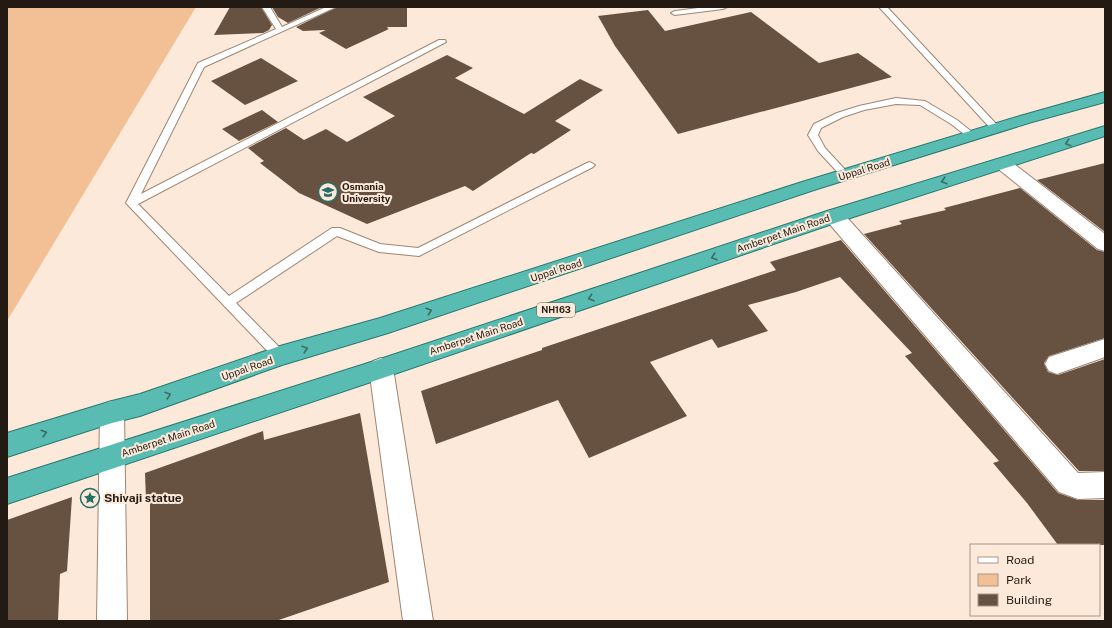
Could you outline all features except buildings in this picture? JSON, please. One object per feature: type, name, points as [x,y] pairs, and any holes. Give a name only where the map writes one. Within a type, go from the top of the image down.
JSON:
[{"type":"highway","name":"Uppal Road","points":[[7,445],[112,412],[140,405],[280,356],[380,327],[845,175],[1105,97]]},
{"type":"highway","name":"Amberpet Main Road","points":[[7,491],[381,368],[834,216],[1105,131]]},
{"type":"street","points":[[1003,164],[1105,244]]},
{"type":"street","points":[[834,216],[970,369],[1068,483],[1078,486],[1105,485]]},
{"type":"street","points":[[1057,364],[1105,348]]},
{"type":"street","points":[[381,368],[418,621]]},
{"type":"street","points":[[112,412],[112,621]]},
{"type":"lane","points":[[266,7],[280,30]]},
{"type":"lane","points":[[131,203],[201,65],[332,7]]},
{"type":"lane","points":[[675,13],[723,7]]},
{"type":"lane","points":[[883,7],[996,129]]},
{"type":"lane","points":[[131,203],[442,42]]},
{"type":"lane","points":[[845,175],[821,149],[813,135],[817,126],[840,115],[862,108],[896,101],[922,103],[954,122],[972,136]]},
{"type":"lane","points":[[228,303],[336,231],[379,248],[419,252],[590,165]]},
{"type":"lane","points":[[131,203],[280,356]]},
{"type":"green space","points":[[7,7],[196,7],[7,321]]},
{"type":"place","name":"Osmania University","points":[[328,192]]},
{"type":"place","name":"Shivaji statue","points":[[90,498]]}]
